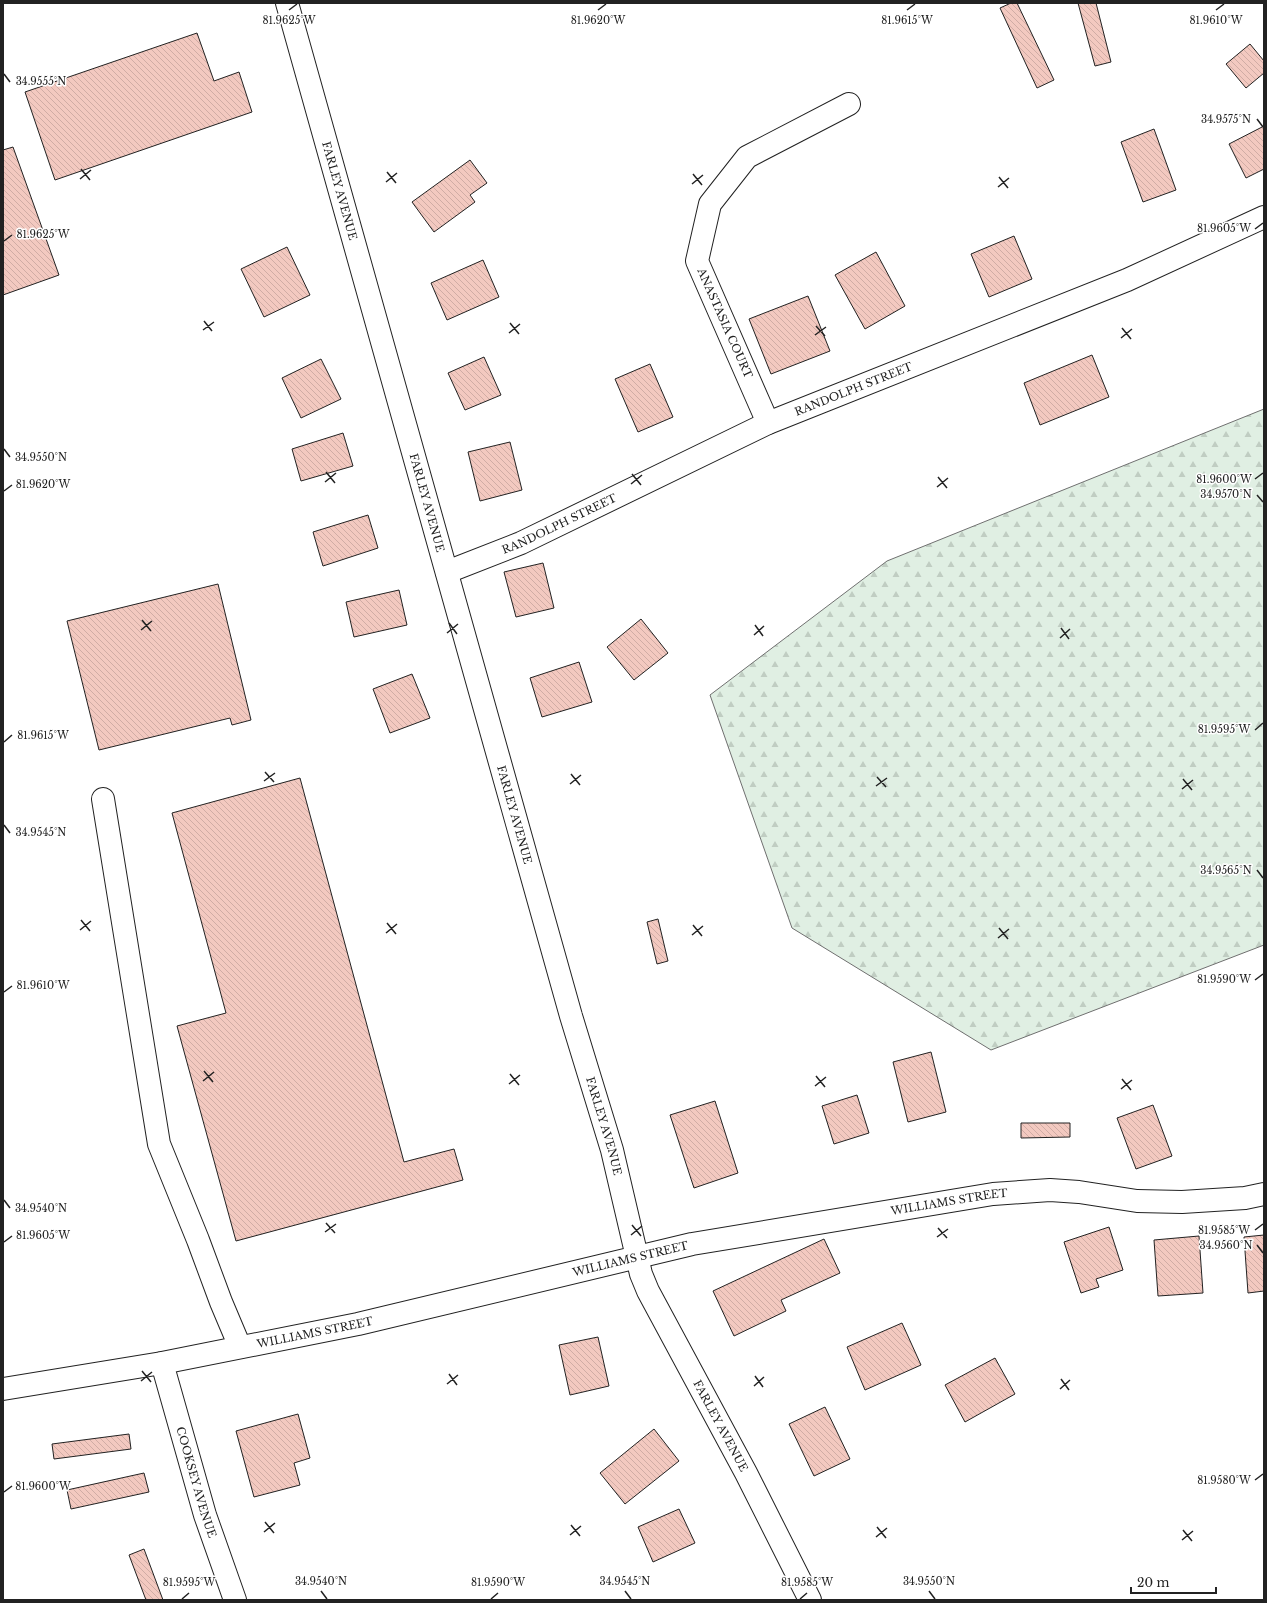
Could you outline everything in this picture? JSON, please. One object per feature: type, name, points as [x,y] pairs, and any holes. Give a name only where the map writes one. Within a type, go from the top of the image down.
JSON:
[{"type":"street","name":"FARLEY AVENUE","points":[[287,3],[568,1008],[612,1150],[641,1274],[648,1291],[746,1474],[810,1600]]},
{"type":"street","name":"ANASTASIA COURT","points":[[768,423],[698,261],[710,204],[747,157],[849,104]]},
{"type":"street","name":"RANDOLPH STREET","points":[[447,572],[522,543],[768,423],[1127,280],[1264,217]]},
{"type":"street","points":[[103,799],[159,1144],[240,1347]]},
{"type":"street","name":"WILLIAMS STREET","points":[[3,1389],[162,1363],[358,1324],[699,1242],[985,1196],[1021,1191],[1050,1190],[1079,1192],[1137,1201],[1182,1202],[1245,1198],[1264,1194]]},
{"type":"street","name":"COOKSEY AVENUE","points":[[162,1363],[205,1515],[235,1600]]},
{"type":"green space","points":[[1264,409],[1264,945],[991,1050],[792,928],[710,695],[887,561]]},
{"type":"building","points":[[1011,3],[1017,3],[1054,80],[1037,88],[1000,8]]},
{"type":"building","points":[[1078,3],[1096,3],[1111,62],[1095,66]]},
{"type":"building","points":[[197,33],[214,81],[239,72],[252,112],[55,180],[25,92]]},
{"type":"building","points":[[1250,44],[1264,61],[1264,73],[1246,88],[1226,64]]},
{"type":"building","points":[[1264,126],[1264,169],[1246,178],[1229,144]]},
{"type":"building","points":[[1154,129],[1176,190],[1143,202],[1121,142]]},
{"type":"building","points":[[13,147],[59,275],[3,295],[3,150]]},
{"type":"building","points":[[470,160],[487,183],[470,195],[475,202],[434,232],[412,202]]},
{"type":"building","points":[[1014,236],[1032,279],[989,297],[971,254]]},
{"type":"building","points":[[287,247],[310,295],[264,317],[241,269]]},
{"type":"building","points":[[876,252],[905,306],[865,329],[835,275]]},
{"type":"building","points":[[483,260],[499,297],[447,320],[431,283]]},
{"type":"building","points":[[808,296],[830,351],[771,374],[749,319]]},
{"type":"building","points":[[1092,355],[1109,397],[1040,425],[1024,383]]},
{"type":"building","points":[[484,357],[501,395],[465,410],[448,373]]},
{"type":"building","points":[[321,359],[341,399],[301,418],[282,378]]},
{"type":"building","points":[[650,364],[673,417],[638,432],[615,379]]},
{"type":"building","points":[[343,433],[353,466],[301,481],[292,449]]},
{"type":"building","points":[[510,442],[522,490],[480,501],[468,452]]},
{"type":"building","points":[[368,515],[378,548],[323,566],[313,532]]},
{"type":"building","points":[[543,563],[554,608],[516,617],[504,572]]},
{"type":"building","points":[[218,584],[251,720],[232,725],[230,718],[99,750],[67,621]]},
{"type":"building","points":[[399,590],[407,625],[354,637],[346,602]]},
{"type":"building","points":[[641,619],[668,653],[634,680],[607,647]]},
{"type":"building","points":[[579,662],[592,702],[542,717],[530,678]]},
{"type":"building","points":[[412,674],[430,718],[390,733],[373,689]]},
{"type":"building","points":[[300,778],[404,1162],[454,1149],[463,1180],[236,1241],[177,1026],[226,1013],[172,813]]},
{"type":"building","points":[[658,919],[668,961],[657,964],[647,922]]},
{"type":"building","points":[[931,1052],[946,1112],[908,1122],[893,1062]]},
{"type":"building","points":[[857,1095],[869,1133],[834,1144],[822,1106]]},
{"type":"building","points":[[715,1101],[738,1173],[694,1188],[670,1115]]},
{"type":"building","points":[[1153,1105],[1172,1156],[1136,1169],[1117,1118]]},
{"type":"building","points":[[1021,1123],[1070,1123],[1070,1137],[1021,1138]]},
{"type":"building","points":[[1109,1227],[1123,1270],[1096,1279],[1099,1287],[1081,1293],[1064,1242]]},
{"type":"building","points":[[1264,1235],[1264,1291],[1248,1293],[1244,1237]]},
{"type":"building","points":[[1199,1236],[1203,1293],[1158,1296],[1154,1240]]},
{"type":"building","points":[[824,1239],[840,1273],[781,1300],[786,1311],[734,1336],[713,1291]]},
{"type":"building","points":[[902,1323],[921,1365],[865,1390],[847,1347]]},
{"type":"building","points":[[598,1337],[609,1386],[570,1395],[559,1345]]},
{"type":"building","points":[[995,1358],[1015,1394],[965,1422],[945,1385]]},
{"type":"building","points":[[825,1407],[850,1459],[814,1476],[789,1424]]},
{"type":"building","points":[[298,1414],[310,1458],[294,1463],[300,1485],[254,1497],[236,1431]]},
{"type":"building","points":[[654,1429],[679,1461],[625,1504],[600,1473]]},
{"type":"building","points":[[129,1434],[131,1449],[54,1459],[52,1444]]},
{"type":"building","points":[[144,1473],[149,1492],[71,1509],[67,1490]]},
{"type":"building","points":[[679,1509],[695,1543],[653,1562],[638,1527]]},
{"type":"building","points":[[144,1549],[163,1600],[146,1600],[129,1555]]}]
